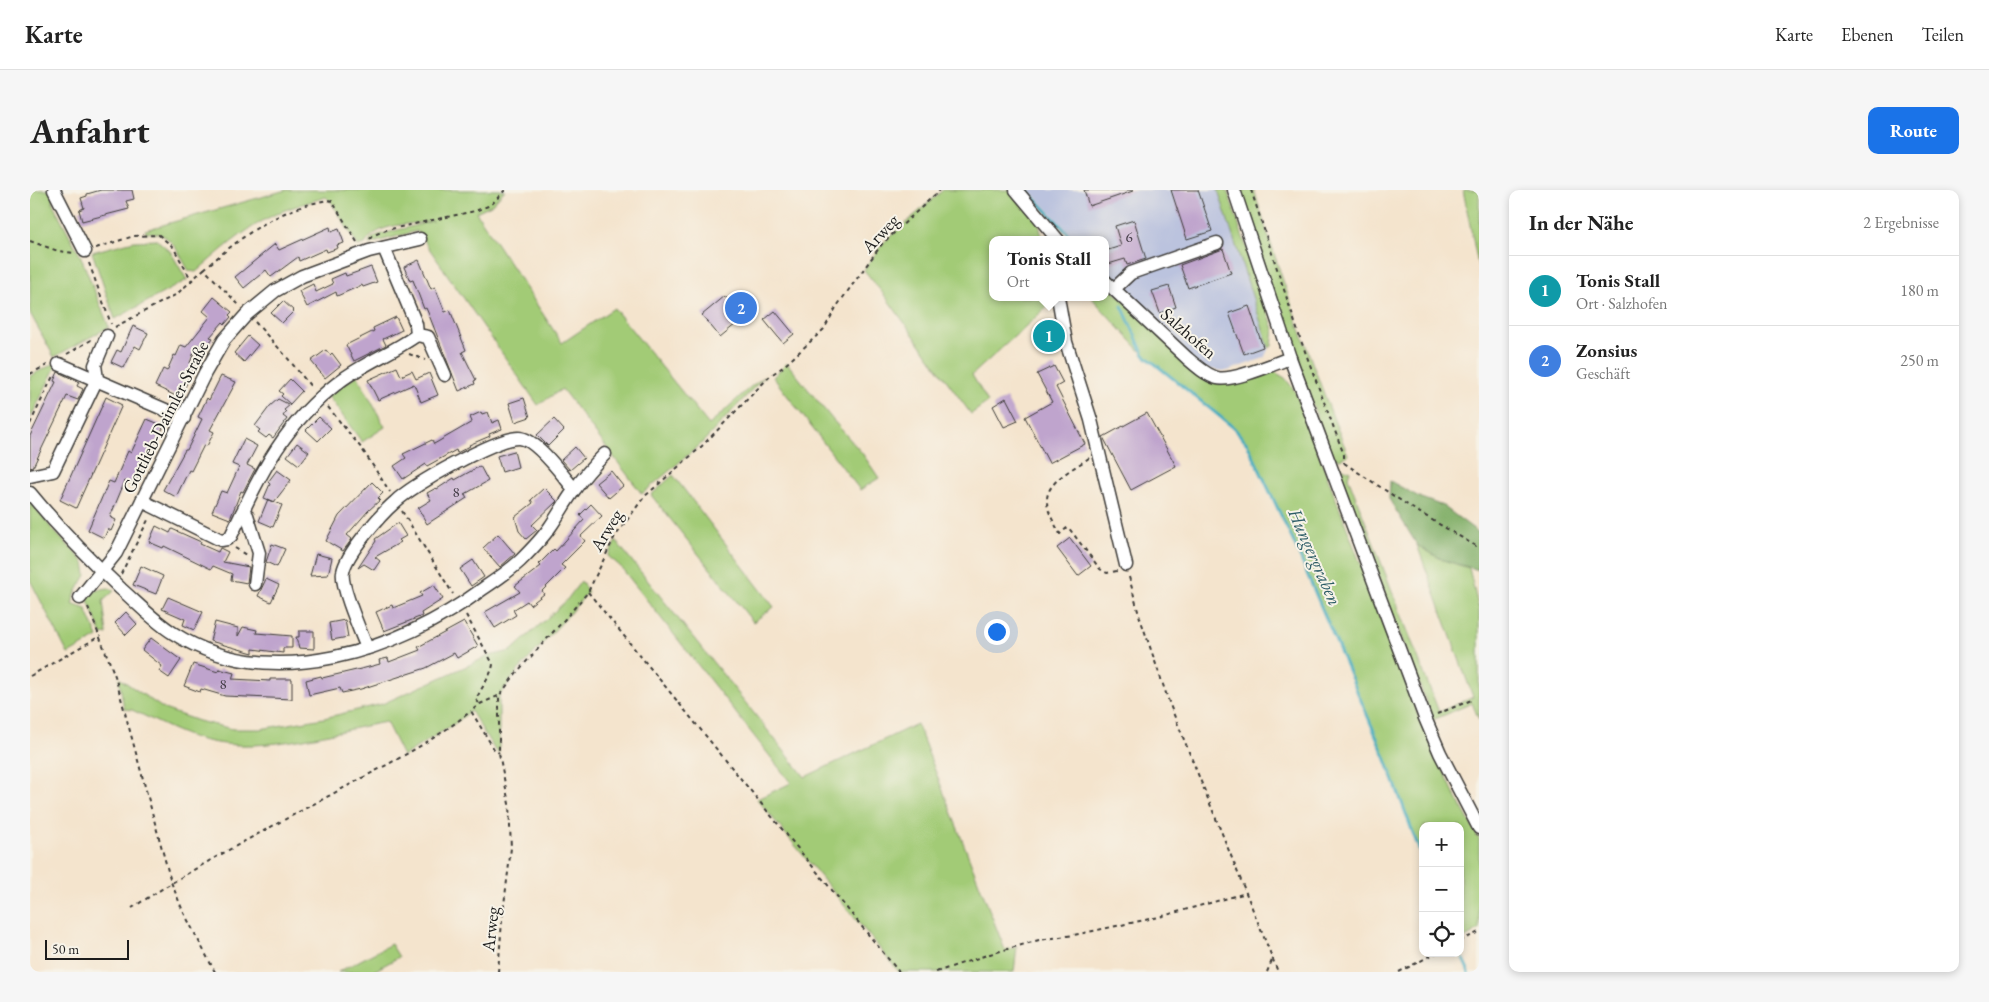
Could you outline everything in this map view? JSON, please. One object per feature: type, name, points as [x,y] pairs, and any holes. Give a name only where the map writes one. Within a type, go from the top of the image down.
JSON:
[{"type":"street","points":[[54,190],[85,251]]},
{"type":"street","points":[[1016,190],[1052,236]]},
{"type":"street","points":[[1234,190],[1290,358],[1426,718],[1440,753],[1479,828]]},
{"type":"street","name":"Gottlieb-Daimler-Straße","points":[[80,598],[116,553],[205,373],[224,340],[248,314],[275,291],[302,276],[366,252],[420,239]]},
{"type":"street","points":[[1110,285],[1131,273],[1217,243]]},
{"type":"street","points":[[384,248],[416,324],[417,335]]},
{"type":"street","name":"Salzhofen","points":[[1110,285],[1190,356],[1198,368],[1218,378],[1236,376],[1290,358]]},
{"type":"street","points":[[1059,301],[1066,342],[1090,420],[1126,566]]},
{"type":"street","points":[[142,501],[221,540],[227,539],[231,536],[256,482],[274,452],[294,425],[320,398],[360,368],[398,349],[417,335],[428,337],[445,375]]},
{"type":"street","points":[[30,476],[53,471],[97,379],[95,365],[102,337]]},
{"type":"street","points":[[58,360],[184,418]]},
{"type":"street","points":[[366,648],[346,593],[342,574],[346,562],[372,527],[396,501],[452,465],[497,443],[520,438],[530,442],[545,455],[574,489]]},
{"type":"street","points":[[30,493],[57,525],[101,570],[143,610],[172,633],[214,653],[238,660],[282,663],[324,660],[396,639],[460,606],[518,562],[536,545],[550,528],[574,489],[605,454]]},
{"type":"street","points":[[242,513],[247,516],[259,553],[255,584]]},
{"type":"path","points":[[366,252],[372,236],[475,212],[491,205],[505,190]]},
{"type":"path","name":"Arweg","points":[[498,972],[511,848],[509,804],[499,752],[499,696],[523,664],[588,592],[622,524],[644,498],[702,446],[771,375],[783,367],[824,328],[837,306],[882,244],[940,190]]},
{"type":"path","points":[[1251,190],[1300,338],[1344,455],[1344,463],[1412,508],[1479,548]]},
{"type":"path","points":[[85,251],[112,328],[177,294],[245,235],[277,217],[298,208],[328,200],[332,201],[366,252]]},
{"type":"path","points":[[30,241],[58,251],[74,253],[134,236],[159,236],[173,247],[192,281]]},
{"type":"path","points":[[204,269],[285,354],[362,449],[396,501],[493,664],[493,670],[476,700],[480,704]]},
{"type":"path","points":[[30,374],[102,337]]},
{"type":"path","points":[[398,349],[424,361],[437,356]]},
{"type":"path","points":[[30,424],[58,360]]},
{"type":"path","points":[[1098,452],[1059,479],[1050,490],[1046,500],[1048,508],[1060,534],[1068,527],[1100,569],[1107,573],[1116,573],[1126,566],[1139,615],[1170,704],[1278,972]]},
{"type":"path","points":[[115,583],[133,552],[154,507]]},
{"type":"path","points":[[227,539],[230,545],[258,562]]},
{"type":"path","points":[[588,592],[899,972]]},
{"type":"path","points":[[80,598],[88,607],[115,676],[171,882],[183,911],[214,972]]},
{"type":"path","points":[[30,676],[100,636]]},
{"type":"path","points":[[132,908],[171,882],[403,756],[454,724],[480,704],[499,696]]},
{"type":"path","points":[[1438,714],[1474,699]]},
{"type":"path","points":[[471,711],[494,749],[499,752]]},
{"type":"path","points":[[936,972],[1039,940],[1074,935],[1159,917],[1246,893]]},
{"type":"path","points":[[1464,939],[1479,932]]},
{"type":"path","points":[[1399,972],[1428,957]]},
{"type":"path","points":[[1267,972],[1273,958]]},
{"type":"shaded area","points":[[1030,190],[1218,190],[1269,348],[1264,358],[1227,371],[1198,368],[1114,289],[1109,281],[1109,236],[1072,236]]},
{"type":"green space","points":[[30,190],[53,190],[53,204],[81,257],[109,327],[54,357],[30,313]]},
{"type":"green space","points":[[286,190],[505,190],[491,205],[476,212],[562,343],[614,308],[709,425],[749,388],[765,376],[701,444],[642,494],[562,389],[538,405],[417,231],[369,244],[371,239],[378,235],[433,221],[386,228],[370,237],[365,244],[358,246],[332,203],[326,197],[275,214],[230,243],[196,272],[189,271],[168,239],[155,233],[146,233],[145,230]]},
{"type":"green space","points":[[943,190],[1010,190],[1038,221],[1042,236],[989,236],[989,301],[1054,301],[972,375],[988,402],[971,414],[864,270],[882,244]]},
{"type":"green space","points":[[1218,190],[1227,190],[1274,329],[1272,346],[1269,348]]},
{"type":"green space","points":[[1238,190],[1254,190],[1298,324],[1348,455],[1340,459],[1332,457],[1293,353]]},
{"type":"green space","points":[[1463,190],[1479,190],[1479,270]]},
{"type":"green space","points":[[157,240],[170,251],[187,280],[115,319],[92,252],[134,241]]},
{"type":"green space","points":[[1109,287],[1218,384],[1239,382],[1273,371],[1285,378],[1295,391],[1419,718],[1454,793],[1479,839],[1479,930],[1464,939],[1464,822],[1419,822],[1419,849],[1385,757],[1294,543],[1248,445],[1234,428],[1144,355],[1095,301],[1109,301]]},
{"type":"green space","points":[[55,363],[57,364],[30,419],[30,376]]},
{"type":"green space","points":[[787,363],[862,453],[879,478],[860,490],[773,377]]},
{"type":"green space","points":[[357,375],[385,427],[362,442],[328,396]]},
{"type":"green space","points":[[1339,466],[1350,471],[1348,477],[1439,712],[1473,697],[1417,545],[1443,560],[1469,568],[1479,610],[1479,720],[1472,703],[1433,720],[1337,469]]},
{"type":"green space","points":[[673,475],[774,607],[753,622],[651,495]]},
{"type":"green space","points":[[1390,481],[1421,498],[1443,506],[1479,533],[1479,570],[1443,560],[1417,545],[1389,499]]},
{"type":"green space","points":[[30,501],[53,530],[84,562],[86,575],[76,592],[72,604],[86,609],[98,637],[68,654],[30,580]]},
{"type":"green space","points":[[616,541],[805,777],[917,724],[1005,950],[1017,947],[1014,972],[899,972],[757,799],[791,783],[620,566],[608,556]]},
{"type":"green space","points":[[581,581],[588,592],[517,672],[499,696],[499,753],[494,749],[471,711],[403,756],[386,722],[289,741],[240,745],[216,743],[192,737],[132,710],[124,709],[119,678],[164,709],[198,721],[233,729],[260,729],[324,718],[382,704],[489,656],[511,651],[566,601]]},
{"type":"green space","points":[[109,588],[114,591],[103,601],[107,634],[102,635],[87,598],[97,590]]},
{"type":"green space","points":[[391,944],[399,957],[372,972],[338,972]]},
{"type":"building","points":[[101,190],[132,190],[134,199],[126,201],[129,209],[82,221],[79,210],[84,208],[81,198]]},
{"type":"building","points":[[1084,190],[1133,190],[1133,191],[1089,206]]},
{"type":"building","points":[[1171,190],[1198,190],[1212,231],[1187,239]]},
{"type":"building","points":[[1134,220],[1146,259],[1127,265],[1125,259],[1109,264],[1109,250],[1121,246],[1115,226]]},
{"type":"building","points":[[330,227],[331,232],[339,229],[344,243],[337,245],[338,248],[327,252],[326,249],[299,261],[298,257],[271,277],[266,270],[244,288],[235,277],[275,244],[279,250]]},
{"type":"building","points":[[1223,249],[1231,273],[1188,288],[1180,265]]},
{"type":"building","points":[[419,260],[431,289],[435,287],[445,312],[450,310],[466,350],[462,352],[476,380],[474,381],[475,384],[459,391],[426,308],[424,309],[413,280],[410,281],[404,267]]},
{"type":"building","points":[[371,267],[377,282],[363,287],[362,285],[337,296],[336,292],[307,307],[299,291],[313,284],[316,292],[333,284],[331,279],[345,273],[346,276]]},
{"type":"building","points":[[1169,286],[1176,307],[1160,313],[1152,291]]},
{"type":"building","points":[[725,296],[742,319],[720,337],[702,315]]},
{"type":"building","points":[[214,297],[232,312],[229,315],[231,317],[225,324],[223,322],[210,337],[213,338],[204,350],[197,344],[190,363],[195,365],[180,398],[155,386],[163,369],[167,371],[181,345],[186,347],[210,317],[203,311]]},
{"type":"building","points":[[283,301],[294,311],[282,323],[271,313]]},
{"type":"building","points":[[1249,306],[1263,347],[1244,354],[1229,313]]},
{"type":"building","points":[[775,311],[794,334],[783,343],[764,320]]},
{"type":"building","points":[[396,317],[402,330],[383,339],[386,345],[354,361],[346,345],[374,331],[373,328]]},
{"type":"building","points":[[133,326],[148,333],[140,349],[135,346],[124,368],[111,362],[117,350],[121,352]]},
{"type":"building","points":[[248,336],[258,345],[244,362],[234,353]]},
{"type":"building","points":[[326,350],[330,355],[332,353],[341,365],[325,378],[311,361]]},
{"type":"building","points":[[1054,366],[1063,383],[1056,387],[1085,444],[1049,463],[1025,417],[1052,402],[1037,374]]},
{"type":"building","points":[[397,367],[401,376],[412,371],[416,379],[429,373],[438,395],[421,402],[414,384],[378,400],[368,380]]},
{"type":"building","points":[[58,372],[79,382],[77,386],[83,389],[78,400],[67,396],[33,467],[30,468],[30,436],[56,382],[54,381]]},
{"type":"building","points":[[221,376],[236,382],[210,430],[214,432],[207,446],[204,445],[176,497],[163,490],[185,450],[187,450],[202,419],[198,417]]},
{"type":"building","points":[[290,379],[302,391],[290,404],[281,396],[283,394],[279,391]]},
{"type":"building","points":[[106,397],[122,405],[76,508],[60,500]]},
{"type":"building","points":[[524,398],[530,417],[515,422],[509,403]]},
{"type":"building","points":[[1006,398],[1018,421],[1004,427],[993,406]]},
{"type":"building","points":[[278,399],[290,405],[284,410],[286,412],[283,416],[287,419],[273,438],[269,435],[266,438],[258,432],[260,430],[255,426],[270,406]]},
{"type":"building","points":[[481,412],[482,414],[488,412],[492,423],[499,420],[502,429],[489,434],[490,436],[469,445],[457,453],[456,450],[427,466],[426,464],[403,479],[394,466],[406,458],[403,454],[432,440],[434,444],[472,422],[470,417]]},
{"type":"building","points":[[1147,413],[1176,466],[1131,490],[1103,437]]},
{"type":"building","points":[[319,417],[331,428],[318,441],[306,430]]},
{"type":"building","points":[[147,419],[164,426],[134,485],[125,481],[110,517],[116,520],[111,531],[108,529],[104,538],[88,530],[109,481],[114,483],[128,451],[131,453]]},
{"type":"building","points":[[554,419],[564,430],[548,446],[537,435]]},
{"type":"building","points":[[244,439],[257,446],[247,465],[255,469],[243,492],[241,491],[230,519],[212,512],[221,491],[227,493],[239,467],[232,464]]},
{"type":"building","points":[[297,443],[309,452],[299,465],[287,456]]},
{"type":"building","points":[[575,447],[584,458],[570,470],[561,460]]},
{"type":"building","points":[[514,451],[518,467],[502,472],[497,456]]},
{"type":"building","points":[[480,466],[488,481],[465,494],[467,498],[427,524],[418,508],[431,500],[427,493]]},
{"type":"building","points":[[277,470],[291,480],[274,502],[264,498],[270,484],[268,482]]},
{"type":"building","points":[[611,471],[623,486],[609,498],[596,483]]},
{"type":"building","points":[[372,482],[383,493],[378,498],[380,500],[347,535],[352,539],[343,551],[326,541],[339,516]]},
{"type":"building","points":[[544,488],[557,501],[532,525],[537,530],[526,539],[519,531],[515,517],[533,503],[531,500]]},
{"type":"building","points":[[268,499],[282,505],[273,527],[259,521]]},
{"type":"building","points":[[591,504],[602,516],[581,536],[585,541],[561,565],[565,568],[542,591],[544,594],[530,605],[527,601],[513,610],[516,615],[495,628],[485,612],[520,592],[515,586],[541,566],[539,564],[554,549],[556,551],[584,520],[580,515]]},
{"type":"building","points":[[398,523],[406,536],[399,540],[401,542],[375,557],[380,561],[374,570],[364,564],[358,568],[376,541],[375,539]]},
{"type":"building","points":[[156,526],[170,533],[172,529],[218,552],[220,548],[228,552],[223,562],[249,567],[247,583],[231,580],[232,574],[213,566],[211,569],[164,546],[163,548],[149,542]]},
{"type":"building","points":[[498,534],[515,554],[500,567],[483,548]]},
{"type":"building","points":[[1070,538],[1091,566],[1078,576],[1057,548]]},
{"type":"building","points":[[272,544],[285,549],[277,567],[266,562]]},
{"type":"building","points":[[316,554],[332,558],[328,575],[310,576]]},
{"type":"building","points":[[473,560],[484,577],[471,586],[460,569]]},
{"type":"building","points":[[141,566],[163,576],[156,594],[133,585]]},
{"type":"building","points":[[266,579],[279,585],[271,602],[258,596]]},
{"type":"building","points":[[434,585],[443,599],[421,613],[422,616],[384,631],[376,612],[392,605],[393,608],[422,596],[420,593]]},
{"type":"building","points":[[168,597],[203,612],[194,630],[183,625],[185,619],[162,609]]},
{"type":"building","points":[[126,612],[137,624],[126,635],[115,623]]},
{"type":"building","points":[[345,620],[348,637],[332,640],[329,623]]},
{"type":"building","points":[[215,622],[238,628],[238,636],[243,627],[257,630],[256,633],[292,636],[292,648],[283,648],[283,653],[253,649],[253,653],[210,641]]},
{"type":"building","points":[[464,622],[478,646],[457,658],[454,653],[426,668],[361,689],[342,693],[340,688],[309,695],[306,680],[380,664],[379,660],[388,658],[389,662],[420,650],[418,647]]},
{"type":"building","points":[[299,631],[314,631],[314,649],[299,648],[296,637],[299,637]]},
{"type":"building","points":[[151,638],[181,660],[169,678],[159,671],[162,666],[142,650]]},
{"type":"building","points":[[193,664],[218,672],[219,669],[234,673],[232,679],[270,681],[270,679],[292,679],[292,699],[225,696],[201,689],[200,692],[184,686]]},
{"type":"waterway","name":"Hungergraben","points":[[1027,190],[1070,236]]},
{"type":"waterway","name":"Hungergraben","points":[[1122,306],[1144,355],[1234,428],[1248,445],[1294,543],[1385,757],[1419,849]]},
{"type":"waterway","name":"Hungergraben","points":[[1463,959],[1469,972]]},
{"type":"place","name":"Zonsius","points":[[741,308]]},
{"type":"place","name":"Tonis Stall","points":[[1049,336]]}]
